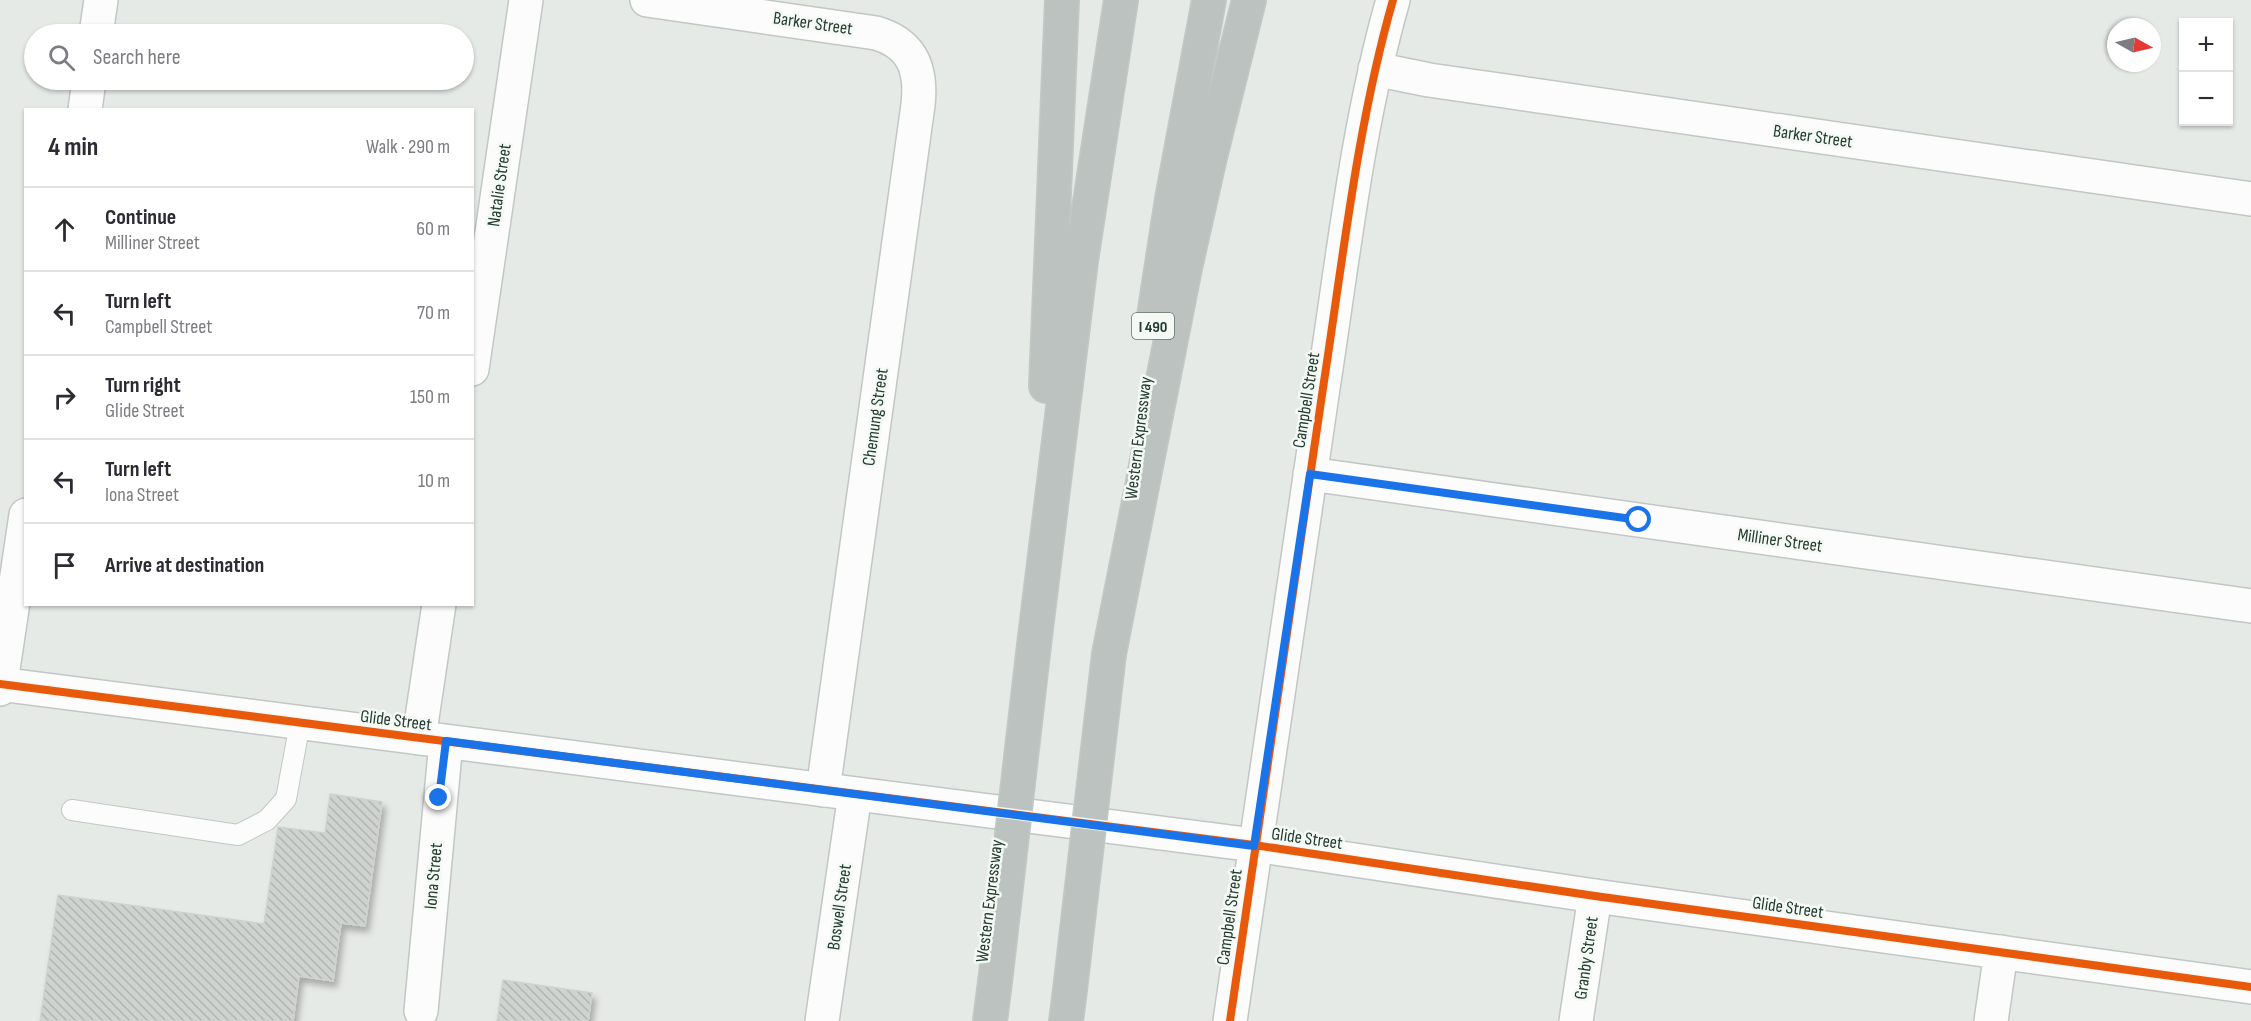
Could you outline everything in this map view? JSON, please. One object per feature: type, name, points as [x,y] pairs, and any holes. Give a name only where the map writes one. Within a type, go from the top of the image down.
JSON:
[{"type":"highway","points":[[1034,645],[1042,517],[1062,0]]},
{"type":"highway","name":"Western Expressway","points":[[990,1021],[1081,261],[1121,0]]},
{"type":"highway","name":"Western Expressway","points":[[1068,1005],[1109,654],[1162,264],[1209,0]]},
{"type":"highway","points":[[1109,654],[1190,248],[1249,0]]},
{"type":"street","points":[[97,24],[101,0]]},
{"type":"street","name":"Natalie Street","points":[[474,355],[526,0]]},
{"type":"street","name":"Barker Street","points":[[647,0],[876,33],[887,36],[904,48]]},
{"type":"street","name":"Campbell Street","points":[[1230,1021],[1254,846],[1357,164],[1376,69],[1393,0]]},
{"type":"street","name":"Chemung Street","points":[[822,790],[918,105],[919,78],[916,66],[904,48]]},
{"type":"street","name":"Barker Street","points":[[1376,69],[1441,82],[2251,199]]},
{"type":"street","points":[[85,108],[88,90]]},
{"type":"street","name":"Milliner Street","points":[[1310,474],[2251,606]]},
{"type":"street","points":[[0,689],[24,528]]},
{"type":"street","points":[[433,740],[438,606]]},
{"type":"street","name":"Glide Street","points":[[0,684],[1254,846],[2251,987]]},
{"type":"street","name":"Iona Street","points":[[422,1011],[439,798],[433,740]]},
{"type":"street","name":"Boswell Street","points":[[822,1021],[855,794]]},
{"type":"street","name":"Granby Street","points":[[1576,1021],[1595,896]]},
{"type":"street","points":[[1991,1021],[2001,952]]},
{"type":"lane","points":[[72,810],[238,835],[267,820],[286,799],[300,723]]},
{"type":"building","points":[[330,794],[382,802],[365,926],[341,923],[333,981],[299,976],[293,1021],[40,1021],[58,895],[264,924],[278,827],[325,833]]},
{"type":"building","points":[[503,980],[592,993],[588,1021],[497,1021]]},
{"type":"cycle path","points":[[1230,1021],[1352,193],[1380,48],[1393,0]]},
{"type":"cycle path","points":[[0,684],[1254,845],[1595,896],[2251,987]]},
{"type":"route","points":[[439,798],[446,741],[1254,846],[1310,474],[1639,520]]}]
